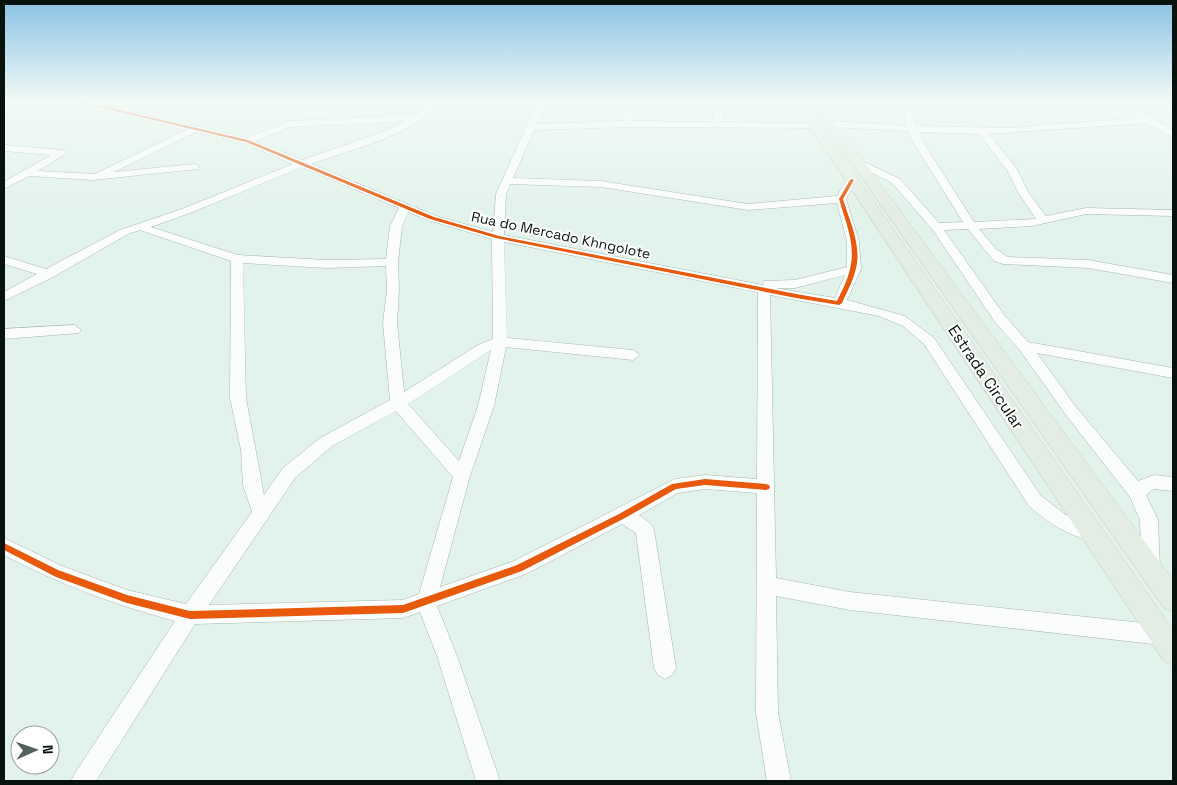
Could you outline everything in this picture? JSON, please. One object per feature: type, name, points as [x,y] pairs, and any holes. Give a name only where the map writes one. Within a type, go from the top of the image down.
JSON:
[{"type":"main road","name":"Estrada Circular","points":[[823,138],[1173,652]]},
{"type":"main road","name":"Estrada Circular","points":[[839,138],[1173,600]]},
{"type":"street","points":[[93,177],[177,138]]},
{"type":"street","name":"Rua do Mercado Khngolote","points":[[234,138],[247,141],[405,207],[498,237],[839,303],[907,322],[934,349],[1035,501],[1060,521],[1091,531]]},
{"type":"street","points":[[247,141],[256,138]]},
{"type":"street","points":[[4,297],[118,235],[186,211],[301,164],[375,138]]},
{"type":"street","points":[[488,781],[447,656],[426,602],[462,476],[486,406],[500,342],[498,237],[501,194],[526,138]]},
{"type":"street","points":[[918,138],[972,226],[998,258],[1008,261],[1088,264],[1173,279]]},
{"type":"street","points":[[987,138],[1012,169],[1023,192],[1043,220]]},
{"type":"street","points":[[4,148],[62,153],[4,186]]},
{"type":"street","points":[[854,161],[896,181],[936,227],[1000,319],[1024,346],[1071,411],[1137,493],[1150,520],[1151,569]]},
{"type":"street","points":[[28,173],[93,177],[194,167]]},
{"type":"street","points":[[839,303],[855,269],[854,242],[841,199],[852,180]]},
{"type":"street","points":[[506,181],[602,184],[748,208],[841,199]]},
{"type":"street","points":[[405,207],[396,226],[392,262],[393,290],[390,323],[398,403],[462,476]]},
{"type":"street","points":[[168,236],[186,211]]},
{"type":"street","points":[[936,227],[1032,223],[1086,211],[1173,213]]},
{"type":"street","points":[[141,227],[237,259],[326,264],[392,262]]},
{"type":"street","points":[[237,259],[238,398],[252,485],[260,513]]},
{"type":"street","points":[[4,260],[49,274]]},
{"type":"street","points":[[740,284],[794,284],[855,269]]},
{"type":"street","points":[[764,290],[767,713],[779,781]]},
{"type":"street","points":[[4,334],[74,330]]},
{"type":"street","points":[[83,781],[190,615],[260,513],[289,473],[326,442],[398,403],[483,348],[500,342],[633,355]]},
{"type":"street","points":[[1024,346],[1173,373]]},
{"type":"street","points":[[1137,493],[1149,481],[1157,480],[1173,484]]},
{"type":"street","points":[[4,546],[56,574],[127,599],[190,615],[402,609],[519,568],[622,516],[675,486],[705,482],[766,488]]},
{"type":"street","points":[[622,516],[638,523],[645,530],[665,668]]},
{"type":"street","points":[[767,585],[850,601],[1162,635]]},
{"type":"cycle path","points":[[233,138],[247,141],[432,218],[498,237],[839,303],[852,274],[854,262],[855,251],[853,241],[841,199],[852,180]]},
{"type":"cycle path","points":[[4,546],[56,573],[127,599],[190,615],[403,609],[519,568],[622,516],[675,486],[705,482],[766,487]]}]
